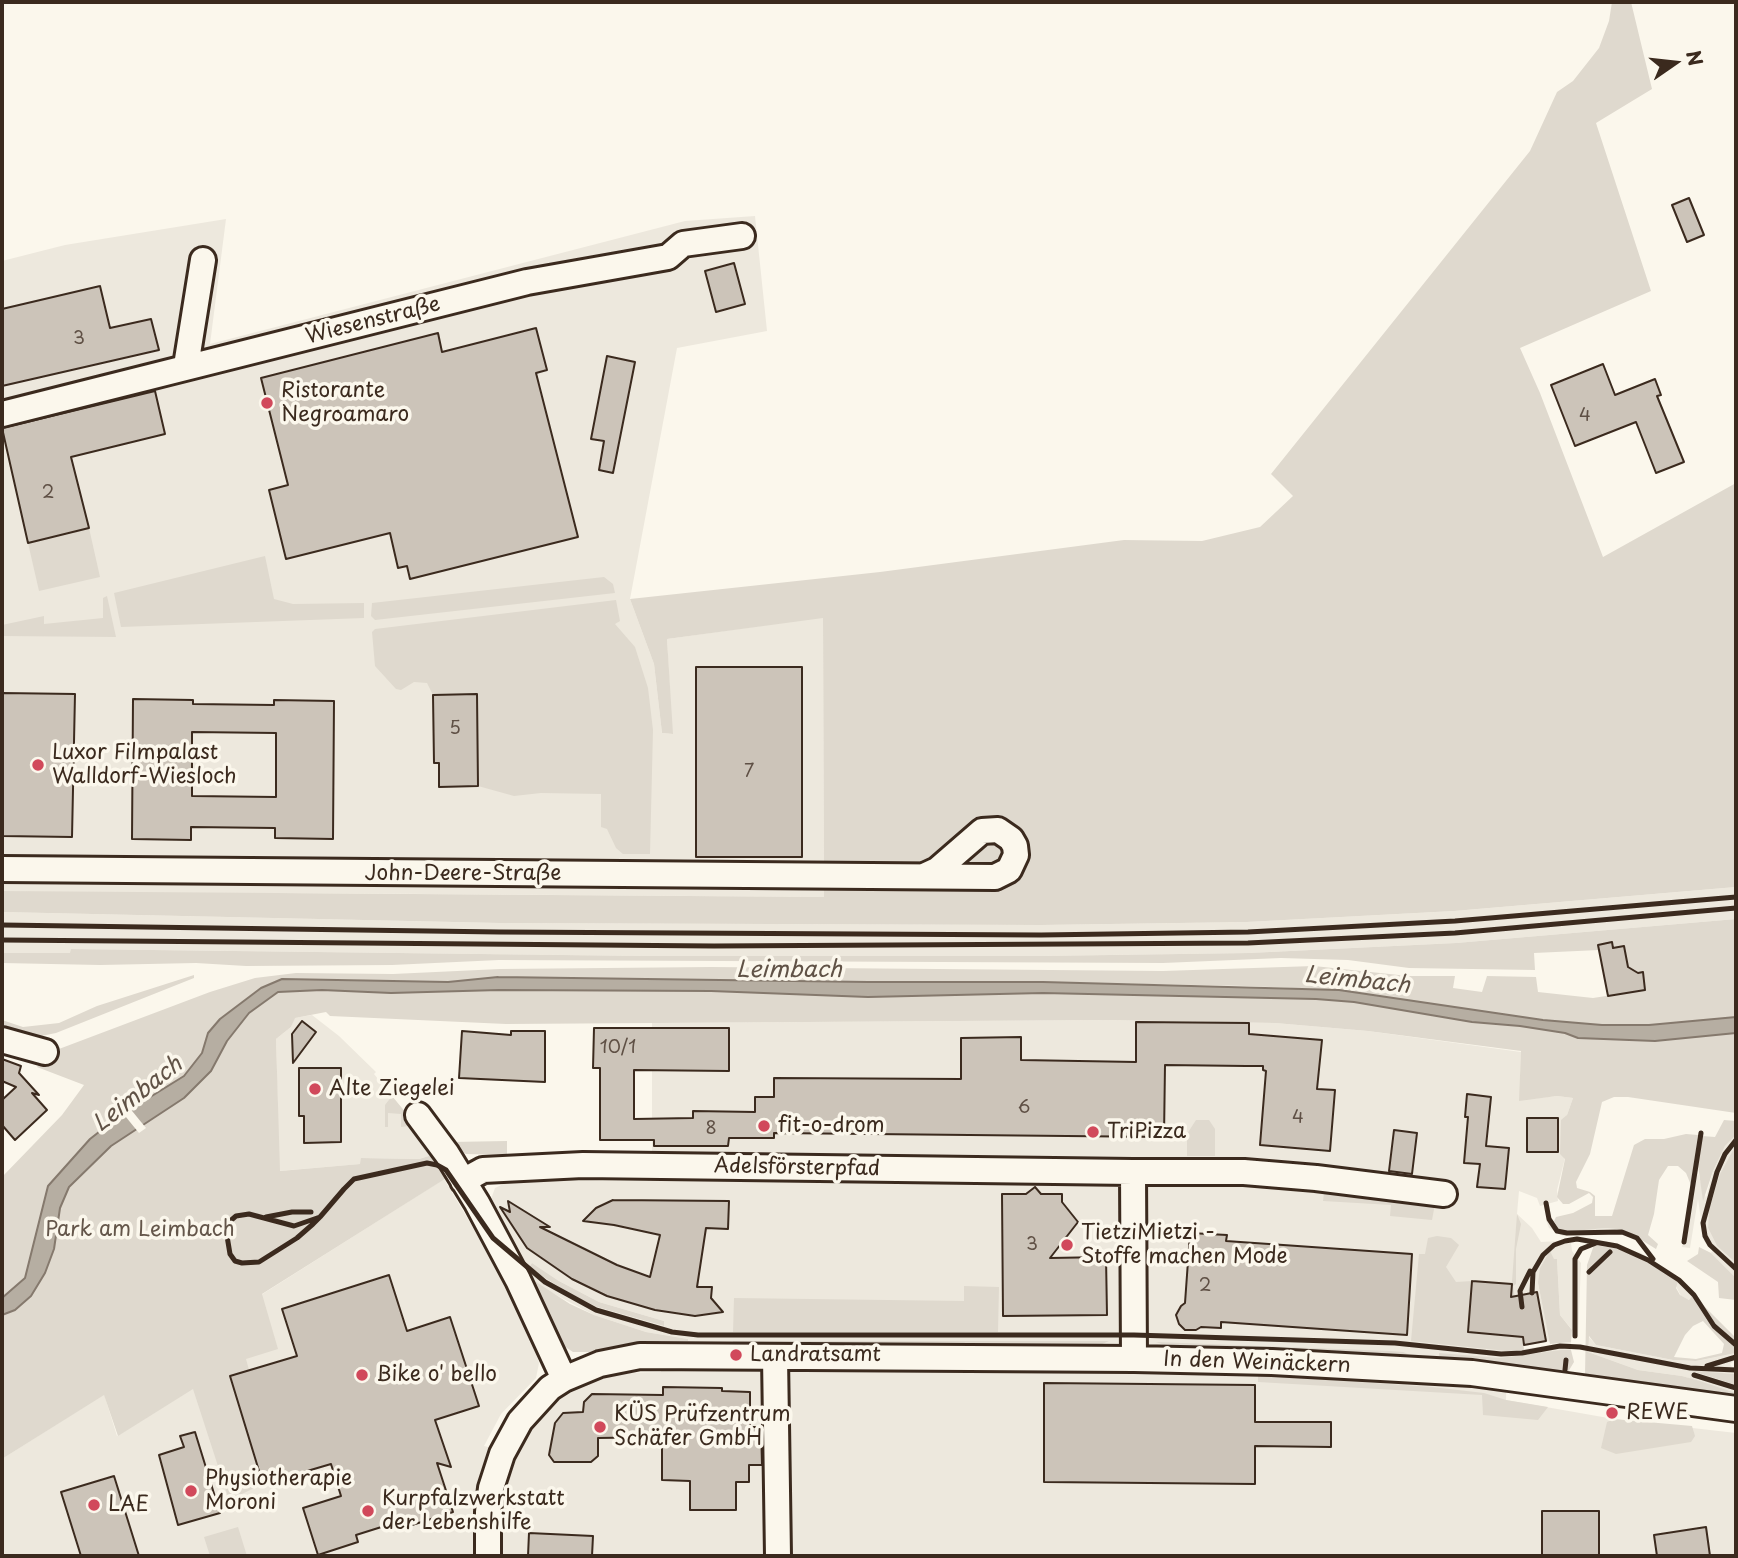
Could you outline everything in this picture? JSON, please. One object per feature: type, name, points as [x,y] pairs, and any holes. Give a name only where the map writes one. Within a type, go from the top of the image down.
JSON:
[{"type":"street","name":"Wiesenstraße","points":[[2,414],[527,282],[668,257],[683,244],[742,236]]},
{"type":"street","points":[[186,366],[203,260]]},
{"type":"street","name":"John-Deere-Straße","points":[[2,869],[924,876]]},
{"type":"street","points":[[2,1040],[45,1052]]},
{"type":"street","points":[[418,1115],[463,1181],[503,1251],[564,1379]]},
{"type":"street","name":"Adelsförsterpfad","points":[[463,1181],[483,1170],[583,1166],[1244,1172],[1444,1194]]},
{"type":"street","points":[[1133,1172],[1134,1359]]},
{"type":"street","name":"In den Weinäckern","points":[[488,1556],[491,1488],[502,1454],[520,1421],[550,1388],[564,1379],[600,1364],[640,1356],[1272,1362],[1472,1373],[1736,1409]]},
{"type":"street","points":[[775,1357],[778,1556]]},
{"type":"shaded area","points":[[755,216],[767,331],[677,348],[630,599],[654,664],[662,733],[672,734],[667,639],[823,617],[824,897],[84,894],[2,891],[2,261],[65,245],[226,219],[210,344],[685,221]]},
{"type":"shaded area","points":[[1736,887],[1736,919],[1456,943],[1249,953],[644,956],[71,949],[71,953],[2,953],[2,912],[499,923],[1041,925],[1247,922],[1454,911]]},
{"type":"shaded area","points":[[498,977],[1043,982],[1339,990],[1543,1020],[1602,1025],[1649,1025],[1736,1017],[1736,1033],[1655,1041],[1578,1038],[1565,1033],[1520,1026],[1472,1022],[1354,1002],[1316,999],[1043,993],[868,997],[711,991],[278,992],[249,1013],[227,1041],[211,1071],[184,1098],[111,1146],[69,1187],[60,1208],[54,1249],[45,1273],[31,1296],[15,1310],[2,1315],[2,1298],[25,1278],[48,1186],[90,1139],[118,1117],[184,1076],[202,1053],[208,1033],[220,1019],[261,988],[282,979],[448,982]]},
{"type":"shaded area","points":[[312,1015],[339,1036],[376,1072],[374,1074],[434,1148],[432,1155],[419,1159],[361,1158],[361,1164],[279,1171],[276,1039],[291,1027],[294,1018]]},
{"type":"shaded area","points":[[1107,1020],[1275,1023],[1368,1031],[1521,1052],[1520,1100],[1557,1096],[1573,1098],[1567,1115],[1565,1158],[1557,1190],[1558,1201],[1540,1206],[1537,1198],[1519,1191],[1517,1214],[1532,1228],[1541,1242],[1571,1243],[1572,1251],[1581,1263],[1578,1337],[1560,1315],[1557,1259],[1554,1259],[1538,1283],[1550,1341],[1524,1346],[1524,1349],[1571,1342],[1571,1350],[1507,1357],[1506,1400],[1614,1419],[1736,1433],[1736,1556],[2,1556],[2,1459],[104,1394],[117,1436],[274,1337],[261,1295],[444,1179],[499,1271],[539,1363],[536,1378],[501,1414],[484,1446],[517,1454],[543,1413],[570,1391],[586,1383],[621,1373],[661,1372],[663,1341],[688,1339],[646,1332],[594,1315],[541,1287],[527,1276],[529,1267],[521,1260],[489,1205],[495,1188],[514,1179],[652,1181],[652,1023]],"holes":[[[532,1263],[599,1302],[664,1321],[663,1326],[597,1307],[574,1296],[532,1270],[529,1267]]]},
{"type":"shaded area","points":[[1698,1135],[1702,1136],[1698,1173],[1706,1198],[1713,1171],[1725,1146],[1736,1135],[1736,1145],[1711,1201],[1708,1228],[1717,1246],[1736,1263],[1736,1278],[1711,1253],[1704,1241],[1698,1199],[1690,1248],[1682,1247]]},
{"type":"shaded area","points":[[1546,1220],[1552,1220],[1559,1230],[1617,1229],[1607,1233],[1563,1236],[1549,1228]]},
{"type":"shaded area","points":[[1605,1242],[1641,1253],[1680,1279],[1695,1294],[1715,1325],[1736,1344],[1736,1349],[1707,1320],[1691,1297],[1689,1300],[1681,1296],[1670,1275],[1640,1257],[1594,1245]]},
{"type":"shaded area","points":[[1588,1336],[1596,1345],[1673,1360],[1696,1361],[1736,1353],[1736,1359],[1730,1364],[1736,1367],[1736,1374],[1695,1372],[1736,1385],[1736,1393],[1682,1376],[1638,1370],[1588,1352]]},
{"type":"green space","points":[[1612,2],[1631,2],[1652,89],[1596,123],[1651,291],[1520,348],[1603,557],[1736,483],[1736,887],[1454,911],[1247,922],[1041,925],[499,923],[2,912],[2,891],[824,897],[823,618],[667,639],[673,734],[662,733],[654,664],[630,599],[880,572],[1124,540],[1202,541],[1260,527],[1293,496],[1271,474],[1530,151],[1557,92],[1573,81],[1599,48],[1609,21]]},
{"type":"green space","points":[[89,528],[100,577],[39,591],[28,543]]},
{"type":"green space","points":[[265,556],[274,599],[293,604],[364,603],[364,618],[121,627],[114,593]]},
{"type":"green space","points":[[604,577],[613,584],[615,593],[375,620],[371,616],[372,603]]},
{"type":"green space","points":[[107,596],[116,637],[2,636],[2,625],[44,616],[44,624],[103,618],[103,598]]},
{"type":"green space","points":[[616,600],[620,621],[615,624],[635,647],[648,688],[653,730],[650,854],[623,854],[616,848],[607,829],[601,827],[601,794],[541,793],[514,796],[478,786],[477,695],[433,695],[427,683],[414,682],[401,690],[396,689],[375,666],[372,632],[375,629]]},
{"type":"green space","name":"Park am Leimbach","points":[[1736,919],[1736,1017],[1649,1025],[1602,1025],[1543,1020],[1339,990],[1246,986],[498,977],[448,982],[323,979],[322,990],[391,993],[499,990],[711,991],[868,997],[1043,993],[1316,999],[1354,1002],[1472,1022],[1520,1026],[1565,1033],[1578,1038],[1655,1041],[1736,1033],[1736,1113],[1628,1097],[1614,1097],[1602,1102],[1590,1154],[1576,1182],[1577,1188],[1590,1192],[1595,1196],[1595,1216],[1612,1216],[1634,1145],[1645,1139],[1698,1135],[1691,1185],[1686,1173],[1678,1166],[1668,1166],[1659,1180],[1648,1235],[1658,1244],[1656,1249],[1630,1233],[1617,1229],[1559,1230],[1554,1221],[1556,1217],[1573,1213],[1592,1203],[1593,1197],[1589,1193],[1569,1204],[1563,1204],[1557,1197],[1565,1159],[1560,1154],[1561,1120],[1567,1115],[1573,1098],[1557,1096],[1519,1101],[1521,1051],[1368,1031],[1275,1023],[1107,1020],[506,1024],[330,1016],[326,1012],[295,1018],[291,1027],[276,1039],[280,1171],[360,1164],[361,1158],[419,1159],[432,1155],[448,1177],[262,1294],[278,1349],[246,1359],[249,1370],[230,1376],[263,1484],[229,1500],[193,1389],[118,1436],[104,1395],[2,1459],[2,1177],[62,1115],[84,1085],[37,1067],[51,1052],[210,992],[255,978],[296,973],[393,974],[500,969],[711,967],[1163,971],[1314,966],[1408,976],[1455,976],[1453,988],[1482,992],[1487,976],[1536,977],[1538,992],[1593,998],[1645,990],[1643,972],[1629,974],[1624,946],[1613,948],[1612,943],[1598,945],[1599,950],[1534,953],[1535,970],[1409,968],[1348,960],[1281,958],[1163,963],[499,960],[392,965],[100,965],[2,963],[2,953],[70,953],[71,949],[644,956],[1249,953],[1456,943]]},
{"type":"green space","points":[[194,975],[194,978],[56,1033],[31,1038],[2,1029],[2,1020],[23,1027],[59,1023],[97,1006]]},
{"type":"green space","points":[[392,1096],[416,1125],[401,1127],[401,1114],[388,1113],[388,1127],[385,1127],[385,1105]]},
{"type":"green space","points":[[1196,1120],[1209,1120],[1215,1129],[1215,1156],[1187,1156],[1187,1134]]},
{"type":"green space","points":[[1724,1120],[1736,1121],[1736,1135],[1725,1146],[1703,1201],[1698,1165],[1702,1136],[1715,1137]]},
{"type":"green space","points":[[507,1141],[507,1155],[466,1154],[456,1149],[451,1142]]},
{"type":"green space","points":[[1736,1145],[1736,1263],[1717,1246],[1708,1228],[1709,1209],[1720,1174]]},
{"type":"green space","points":[[1328,1191],[1435,1204],[1432,1220],[1390,1216],[1391,1205],[1323,1201],[1324,1193]]},
{"type":"green space","points":[[1517,1214],[1521,1224],[1516,1249],[1516,1284],[1513,1286],[1524,1350],[1507,1351],[1411,1341],[1419,1254],[1425,1254],[1428,1238],[1437,1236],[1451,1238],[1459,1245],[1446,1267],[1456,1282],[1472,1281],[1468,1332],[1508,1335]]},
{"type":"green space","points":[[1594,1245],[1627,1250],[1678,1281],[1676,1288],[1680,1295],[1689,1300],[1692,1296],[1707,1320],[1736,1349],[1736,1353],[1696,1361],[1673,1360],[1596,1345],[1589,1336],[1588,1352],[1638,1370],[1700,1381],[1736,1393],[1736,1398],[1585,1375],[1587,1265]],"holes":[[[1703,1321],[1724,1344],[1722,1353],[1696,1359],[1674,1357],[1685,1335],[1693,1326]]]},
{"type":"green space","points":[[1699,1247],[1711,1253],[1736,1278],[1736,1300],[1719,1298],[1718,1282],[1687,1261],[1698,1254]]},
{"type":"green space","points":[[1550,1251],[1554,1259],[1557,1259],[1560,1315],[1572,1330],[1571,1342],[1550,1344],[1538,1283],[1540,1268]]},
{"type":"green space","points":[[532,1263],[599,1302],[664,1321],[664,1326],[597,1307],[532,1270],[529,1267]]},
{"type":"green space","points":[[527,1276],[570,1304],[594,1315],[646,1332],[688,1341],[628,1344],[590,1352],[573,1352],[558,1342]]},
{"type":"green space","points":[[964,1286],[999,1287],[998,1332],[733,1332],[734,1298],[964,1301]]},
{"type":"green space","points":[[1702,1304],[1736,1338],[1736,1344],[1715,1325]]},
{"type":"green space","points":[[733,1341],[1109,1341],[1087,1347],[733,1346]]},
{"type":"green space","points":[[1156,1342],[1390,1351],[1403,1352],[1422,1360],[1173,1348]]},
{"type":"green space","points":[[1571,1350],[1574,1362],[1568,1372],[1446,1360],[1439,1356],[1439,1353],[1500,1358]]},
{"type":"green space","points":[[1695,1372],[1736,1374],[1736,1385]]},
{"type":"green space","points":[[1258,1375],[1432,1387],[1484,1393],[1506,1400],[1548,1407],[1538,1420],[1483,1415],[1482,1395],[1258,1382]]},
{"type":"green space","points":[[1614,1419],[1692,1426],[1695,1436],[1691,1442],[1616,1454],[1601,1448],[1607,1422]]},
{"type":"green space","points":[[238,1527],[247,1556],[210,1556],[204,1537]]},
{"type":"pier","points":[[128,1106],[146,1128],[139,1133],[121,1111]]},
{"type":"building","points":[[1689,198],[1704,235],[1687,242],[1672,205]]},
{"type":"building","points":[[734,263],[745,304],[716,312],[705,271]]},
{"type":"building","points":[[100,286],[110,328],[151,319],[159,350],[2,386],[2,309]]},
{"type":"building","points":[[536,328],[547,370],[536,373],[578,537],[410,579],[407,566],[398,568],[390,533],[286,559],[269,490],[288,485],[261,378],[438,333],[442,352]]},
{"type":"building","points":[[607,356],[635,362],[613,473],[599,470],[604,441],[591,439]]},
{"type":"building","points":[[1603,364],[1615,395],[1655,379],[1661,395],[1657,396],[1684,462],[1656,473],[1636,422],[1575,446],[1551,385]]},
{"type":"building","points":[[155,391],[165,434],[71,457],[89,528],[28,543],[2,428]]},
{"type":"building","points":[[696,667],[802,667],[802,857],[696,857]]},
{"type":"building","name":"Luxor Filmpalast Walldorf-Wiesloch","points":[[2,693],[75,694],[72,837],[2,836]]},
{"type":"building","points":[[477,694],[478,786],[439,787],[439,763],[434,763],[433,695]]},
{"type":"building","points":[[133,699],[193,700],[193,704],[274,705],[274,700],[334,701],[333,839],[275,838],[275,828],[191,827],[191,840],[132,839]],"holes":[[[192,732],[276,733],[276,797],[192,796]]]},
{"type":"building","points":[[1612,942],[1613,948],[1624,946],[1628,967],[1638,973],[1643,972],[1645,990],[1608,996],[1598,945]]},
{"type":"building","points":[[302,1021],[316,1032],[293,1063],[292,1034]]},
{"type":"building","points":[[1136,1022],[1249,1023],[1249,1034],[1322,1040],[1317,1089],[1335,1090],[1330,1151],[1260,1145],[1266,1071],[1263,1066],[1165,1065],[1164,1137],[774,1133],[774,1138],[729,1138],[728,1146],[654,1146],[654,1140],[600,1140],[600,1068],[593,1068],[594,1028],[729,1028],[729,1071],[634,1070],[634,1119],[693,1118],[693,1111],[755,1112],[755,1097],[774,1097],[774,1078],[961,1079],[961,1038],[1021,1037],[1021,1060],[1136,1062]]},
{"type":"building","points":[[462,1031],[511,1035],[511,1031],[545,1031],[545,1082],[459,1078]]},
{"type":"building","points":[[2,1059],[21,1066],[19,1073],[39,1095],[32,1093],[47,1110],[15,1140],[2,1125],[2,1100],[16,1087],[2,1081]]},
{"type":"building","points":[[299,1068],[341,1068],[341,1142],[304,1143],[304,1116],[299,1116]]},
{"type":"building","points":[[1467,1094],[1491,1097],[1486,1146],[1509,1148],[1505,1189],[1477,1187],[1480,1164],[1464,1163]]},
{"type":"building","points":[[1527,1118],[1558,1118],[1558,1152],[1527,1152]]},
{"type":"building","points":[[1394,1130],[1417,1133],[1412,1174],[1389,1171]]},
{"type":"building","points":[[1035,1187],[1041,1194],[1062,1194],[1062,1202],[1078,1222],[1050,1258],[1106,1257],[1107,1315],[1003,1316],[1002,1194],[1026,1194]]},
{"type":"building","points":[[613,1200],[729,1201],[728,1229],[706,1228],[697,1287],[712,1287],[711,1298],[723,1312],[695,1316],[655,1310],[607,1296],[572,1279],[527,1248],[500,1207],[510,1212],[508,1201],[550,1227],[540,1227],[617,1265],[650,1277],[660,1235],[583,1221],[596,1208]]},
{"type":"building","points":[[1190,1233],[1227,1235],[1226,1241],[1412,1254],[1407,1335],[1221,1322],[1221,1328],[1201,1327],[1185,1330],[1176,1315],[1185,1303]]},
{"type":"building","points":[[389,1275],[407,1331],[450,1317],[479,1406],[435,1420],[451,1467],[437,1463],[453,1512],[412,1525],[410,1518],[356,1535],[358,1542],[318,1555],[303,1508],[341,1496],[331,1464],[263,1484],[230,1376],[297,1356],[282,1309]]},
{"type":"building","points":[[1472,1281],[1512,1284],[1511,1297],[1537,1292],[1546,1341],[1524,1345],[1523,1337],[1468,1332]]},
{"type":"building","points":[[1044,1383],[1255,1385],[1255,1422],[1331,1422],[1331,1447],[1255,1446],[1255,1484],[1044,1482]]},
{"type":"building","points":[[663,1387],[722,1388],[722,1391],[750,1392],[750,1427],[761,1427],[762,1465],[749,1465],[749,1482],[736,1482],[736,1510],[690,1510],[690,1481],[662,1480],[662,1437],[598,1438],[598,1456],[591,1462],[554,1462],[549,1455],[555,1423],[563,1413],[583,1412],[584,1402],[592,1394],[663,1395]]},
{"type":"building","name":"Physiotherapie Moroni","points":[[195,1432],[220,1513],[178,1525],[159,1455],[184,1447],[180,1436]]},
{"type":"building","name":"LAE","points":[[114,1476],[139,1556],[81,1556],[61,1492]]},
{"type":"building","points":[[1542,1511],[1599,1511],[1599,1556],[1542,1556]]},
{"type":"building","points":[[1706,1527],[1710,1556],[1657,1556],[1654,1535]]},
{"type":"building","points":[[529,1533],[593,1536],[592,1556],[528,1556]]},
{"type":"railway","points":[[2,925],[499,932],[1041,935],[1248,932],[1455,921],[1736,897]]},
{"type":"railway","points":[[2,940],[714,946],[1248,943],[1455,933],[1736,908]]},
{"type":"railway","points":[[1684,1242],[1701,1133]]},
{"type":"railway","points":[[1736,1140],[1725,1154],[1717,1172],[1703,1223],[1710,1245],[1736,1269]]},
{"type":"railway","points":[[320,1217],[294,1226],[249,1214],[236,1216],[229,1222],[226,1230],[230,1254],[235,1261],[242,1263],[259,1262],[297,1238],[320,1217],[354,1179],[427,1163],[446,1170],[493,1238],[545,1282],[596,1310],[672,1332],[698,1335],[1134,1335],[1395,1343],[1501,1354],[1560,1346],[1580,1347],[1690,1368],[1736,1370]]},
{"type":"railway","points":[[1546,1203],[1549,1219],[1557,1231],[1622,1232],[1637,1238],[1653,1259]]},
{"type":"railway","points":[[266,1217],[311,1212]]},
{"type":"railway","points":[[1532,1293],[1533,1272],[1543,1255],[1554,1245],[1577,1239],[1617,1246],[1648,1260],[1679,1280],[1694,1295],[1714,1326],[1736,1345]]},
{"type":"railway","points":[[1575,1336],[1575,1259],[1581,1249],[1596,1243]]},
{"type":"railway","points":[[1589,1272],[1610,1252]]},
{"type":"railway","points":[[1522,1307],[1520,1291],[1530,1271]]},
{"type":"railway","points":[[1707,1366],[1736,1357]]},
{"type":"railway","points":[[1565,1370],[1566,1360]]},
{"type":"railway","points":[[1694,1375],[1736,1388]]},
{"type":"place","name":"Ristorante Negroamaro","points":[[267,403]]},
{"type":"place","name":"Luxor Filmpalast Walldorf-Wiesloch","points":[[38,765]]},
{"type":"place","name":"Alte Ziegelei","points":[[315,1089]]},
{"type":"place","name":"fit-o-drom","points":[[764,1126]]},
{"type":"place","name":"TriPizza","points":[[1093,1132]]},
{"type":"place","name":"TietziMietzi - Stoffe machen Mode","points":[[1067,1245]]},
{"type":"place","name":"Landratsamt","points":[[736,1355]]},
{"type":"place","name":"Bike o' bello","points":[[362,1375]]},
{"type":"place","name":"REWE","points":[[1612,1413]]},
{"type":"place","name":"KÜS Prüfzentrum Schäfer GmbH","points":[[600,1427]]},
{"type":"place","name":"Physiotherapie Moroni","points":[[191,1491]]},
{"type":"place","name":"LAE","points":[[94,1505]]},
{"type":"place","name":"Kurpfalzwerkstatt der Lebenshilfe","points":[[368,1511]]},
{"type":"water label","name":"Leimbach","points":[[789,971]]},
{"type":"water label","name":"Leimbach","points":[[1357,981]]},
{"type":"water label","name":"Leimbach","points":[[138,1095]]}]
